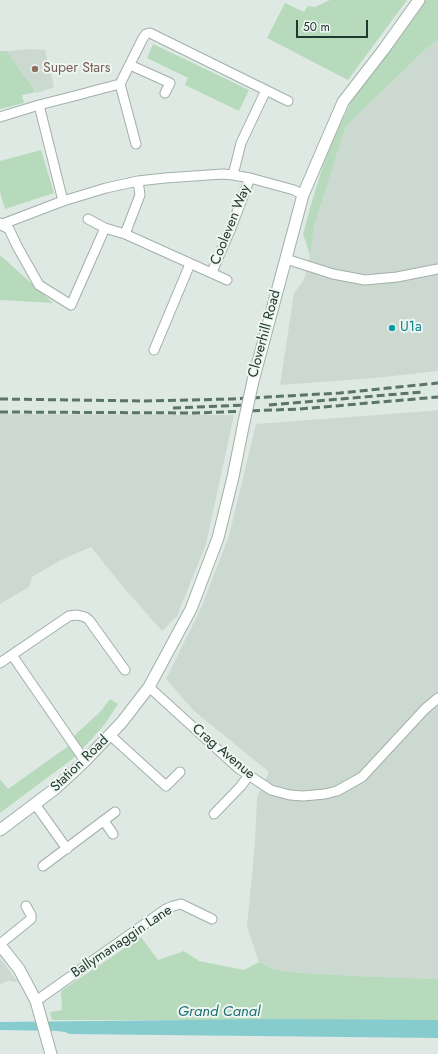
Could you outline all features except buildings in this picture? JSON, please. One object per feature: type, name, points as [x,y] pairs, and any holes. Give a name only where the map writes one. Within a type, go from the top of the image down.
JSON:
[{"type":"street","name":"Cloverhill Road","points":[[150,686],[191,609],[218,538],[253,381],[303,195],[343,102],[384,49],[419,0]]},
{"type":"street","points":[[136,144],[120,84],[146,34],[150,33],[288,101]]},
{"type":"street","points":[[130,65],[170,83],[165,93]]},
{"type":"street","points":[[0,117],[39,105],[120,84]]},
{"type":"street","points":[[233,175],[241,143],[266,90]]},
{"type":"street","points":[[39,105],[63,201]]},
{"type":"street","points":[[0,225],[63,201],[138,181],[165,178],[223,174],[233,175],[294,190],[303,195]]},
{"type":"street","name":"Cooleven Way","points":[[212,272],[250,178]]},
{"type":"street","points":[[125,234],[140,195],[138,181]]},
{"type":"street","points":[[88,219],[105,228],[125,234],[190,264],[212,272],[226,280]]},
{"type":"street","points":[[0,225],[9,229],[39,285],[71,305],[105,228]]},
{"type":"street","points":[[286,259],[333,274],[365,280],[397,277],[438,269]]},
{"type":"street","points":[[154,350],[190,264]]},
{"type":"street","points":[[0,663],[69,616],[77,615],[85,617],[89,620],[125,670]]},
{"type":"street","points":[[12,655],[85,761]]},
{"type":"street","name":"Station Road","points":[[0,830],[56,788],[85,761],[122,722],[150,686]]},
{"type":"street","name":"Crag Avenue","points":[[150,686],[238,768],[271,790],[290,795],[313,796],[337,791],[362,777],[425,709],[438,698]]},
{"type":"street","points":[[110,735],[166,786],[180,772]]},
{"type":"street","points":[[214,814],[241,786],[249,775]]},
{"type":"street","points":[[35,804],[67,849]]},
{"type":"street","points":[[43,866],[115,812]]},
{"type":"street","points":[[104,821],[113,834]]},
{"type":"street","name":"Ballymanaggin Lane","points":[[36,1001],[166,909],[181,904],[212,919]]},
{"type":"street","points":[[26,906],[31,915],[31,919],[0,944],[19,969],[36,1001],[51,1054]]},
{"type":"shaded area","points":[[438,40],[438,371],[375,378],[280,385],[294,293],[304,280],[315,223],[346,126],[428,47]]},
{"type":"shaded area","name":"Super Stars","points":[[29,49],[45,50],[54,87],[37,93],[7,51]]},
{"type":"shaded area","points":[[438,410],[438,979],[354,976],[290,972],[274,969],[259,962],[247,927],[255,843],[257,797],[269,772],[194,711],[166,679],[201,608],[229,536],[256,424]]},
{"type":"shaded area","points":[[0,414],[234,415],[206,544],[177,616],[162,631],[123,587],[91,547],[59,561],[32,577],[29,587],[0,604]]},
{"type":"shaded area","points":[[0,958],[18,982],[8,981],[0,984]]},
{"type":"green space","points":[[330,0],[407,0],[348,80],[267,38],[285,3],[304,12],[308,6],[315,7]]},
{"type":"green space","points":[[425,0],[438,0],[438,40],[428,47],[346,126],[315,223],[310,255],[303,234],[328,150],[351,102]]},
{"type":"green space","points":[[153,44],[249,90],[239,111],[185,85],[188,78],[147,58]]},
{"type":"green space","points":[[0,51],[7,51],[36,92],[22,95],[24,103],[0,109]]},
{"type":"green space","points":[[41,150],[54,193],[5,209],[0,192],[0,161]]},
{"type":"green space","points":[[0,255],[10,264],[53,303],[0,300]]},
{"type":"green space","points":[[110,699],[118,704],[105,724],[75,757],[0,813],[0,779],[8,789],[67,747],[76,734],[100,712]]},
{"type":"green space","points":[[141,937],[158,960],[184,951],[199,961],[244,970],[259,962],[274,969],[290,972],[438,979],[438,1020],[52,1020],[50,1012],[62,1010],[61,991]]},
{"type":"water","points":[[281,1019],[438,1020],[438,1038],[69,1034],[57,1031],[0,1030],[0,1022]]},
{"type":"railway","points":[[0,399],[145,401],[232,399],[340,393],[438,383]]},
{"type":"railway","points":[[269,405],[422,392]]},
{"type":"railway","points":[[0,412],[195,413],[300,409],[438,397]]},
{"type":"railway","points":[[173,408],[247,405]]},
{"type":"place","name":"Super Stars","points":[[35,69]]},
{"type":"place","name":"U1a","points":[[392,328]]},
{"type":"water label","name":"Grand Canal","points":[[219,1012]]}]
